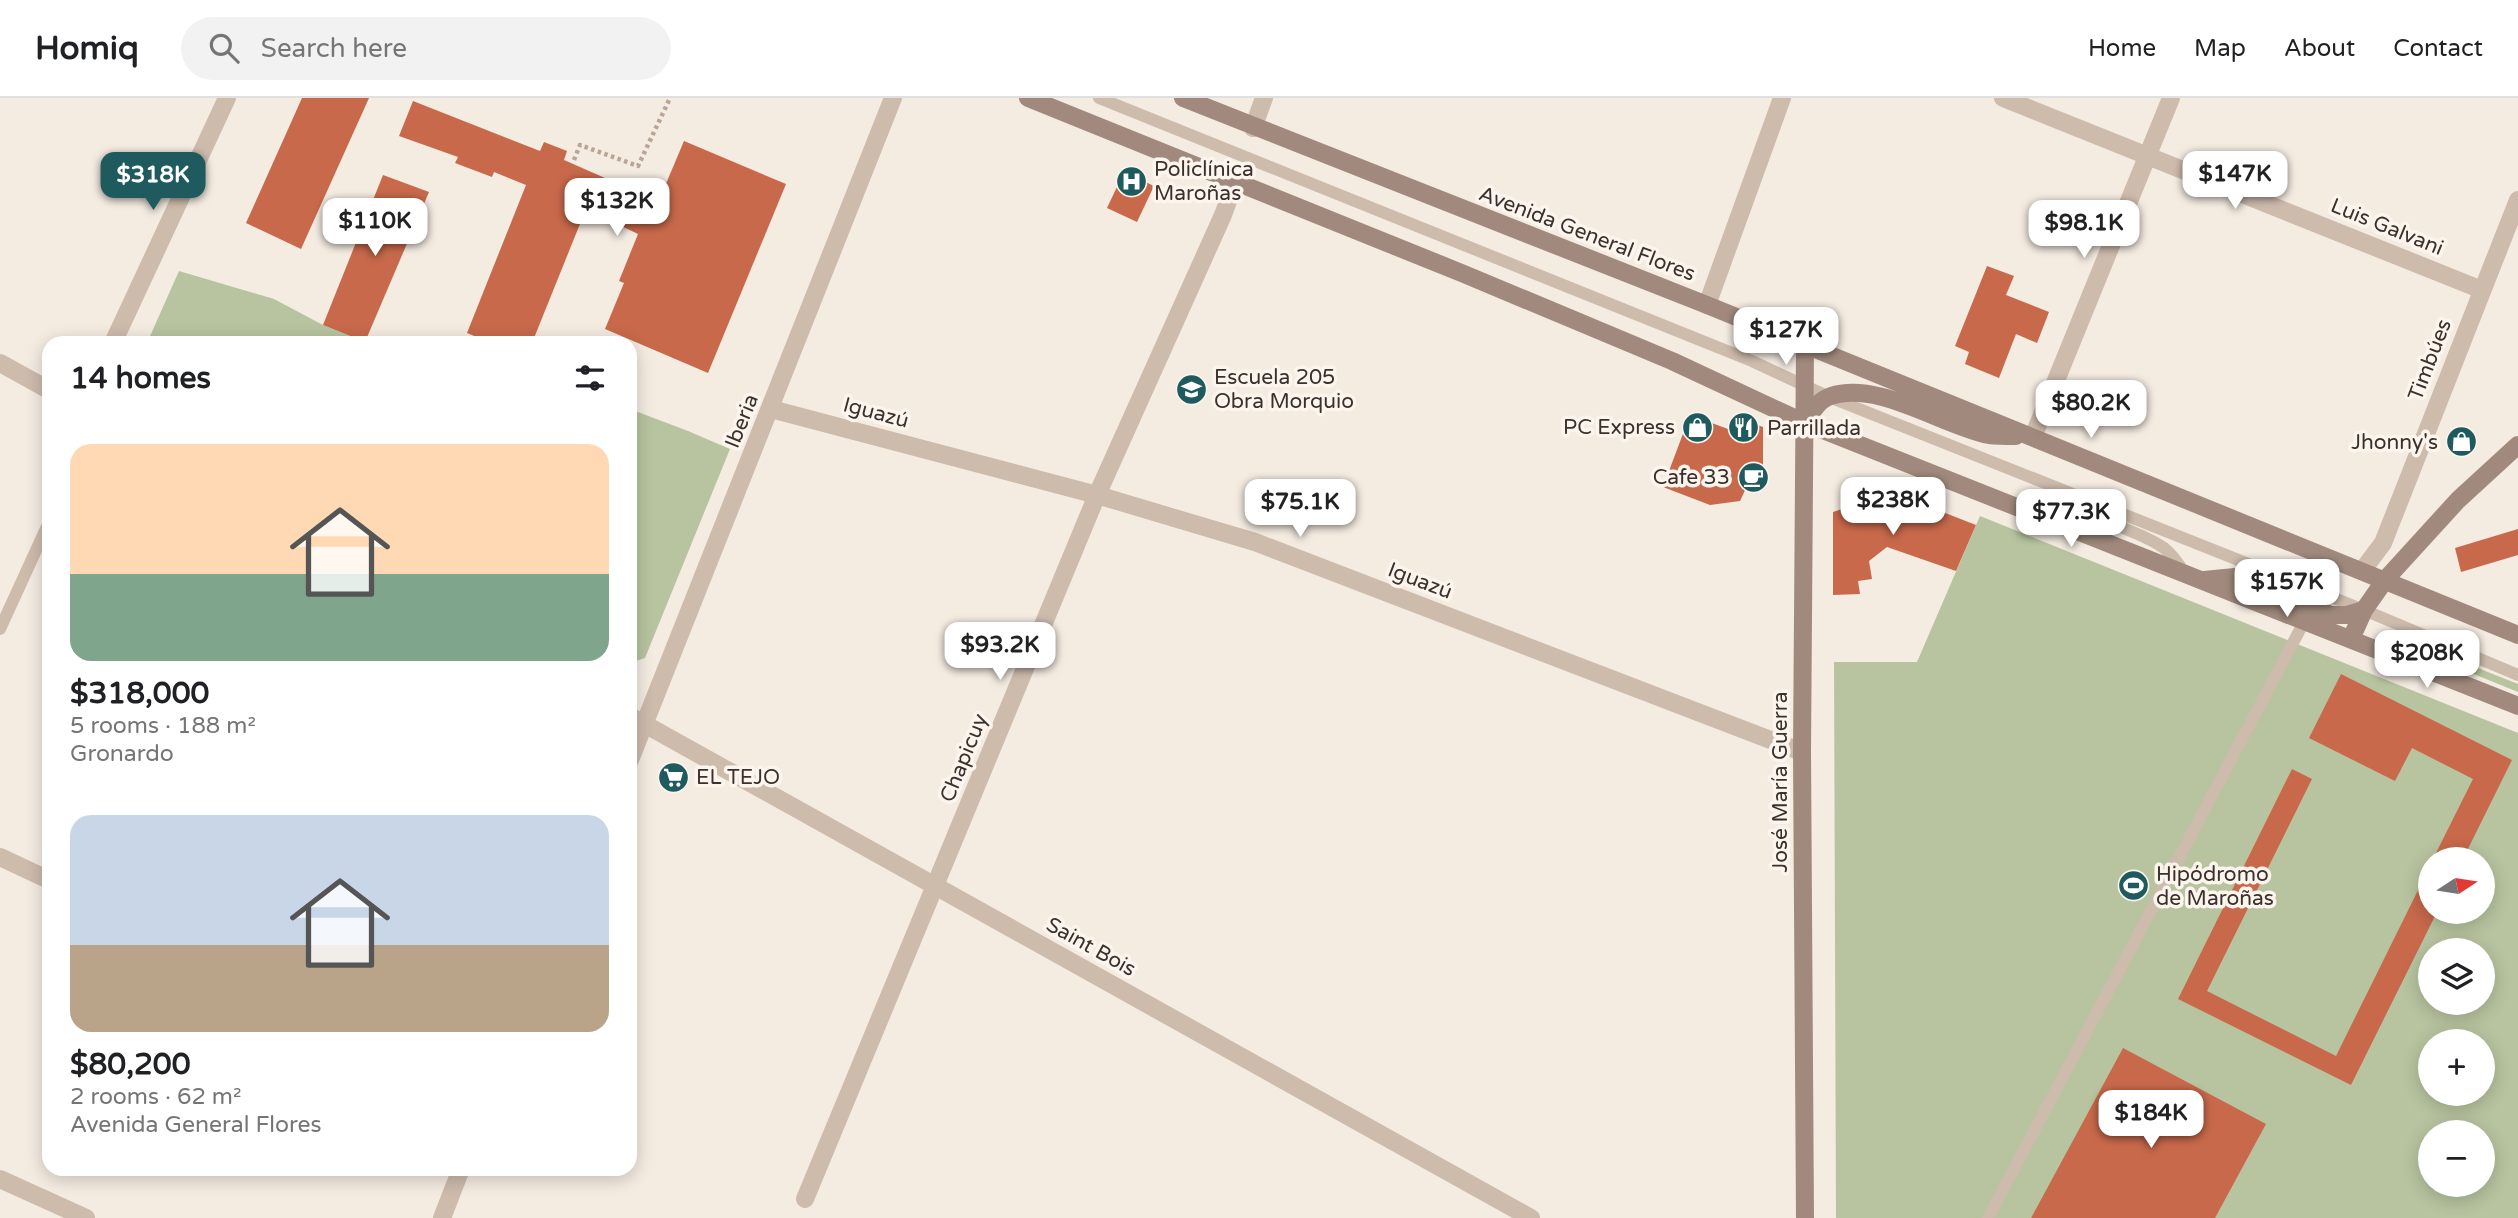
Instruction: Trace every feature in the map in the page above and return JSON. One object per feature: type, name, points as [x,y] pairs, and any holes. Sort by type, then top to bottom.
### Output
[{"type":"main road","points":[[1028,98],[1672,360],[1805,423],[2518,706]]},
{"type":"main road","name":"Avenida General Flores","points":[[1183,98],[1707,305],[2518,635]]},
{"type":"main road","name":"José María Guerra","points":[[1805,346],[1802,752],[1805,1218]]},
{"type":"main road","points":[[1805,423],[1818,403],[1829,397],[1846,394],[1887,398],[1988,435],[2033,437]]},
{"type":"main road","points":[[2351,639],[2364,610],[2385,580],[2458,500],[2518,445]]},
{"type":"main road","points":[[2202,581],[2235,577],[2331,615],[2347,615],[2364,610]]},
{"type":"street","points":[[116,336],[227,98]]},
{"type":"street","name":"Iberia","points":[[638,720],[771,409],[893,98]]},
{"type":"street","points":[[1254,128],[1264,98]]},
{"type":"street","points":[[1707,305],[1782,98]]},
{"type":"street","name":"Luis Galvani","points":[[2003,98],[2482,289]]},
{"type":"street","points":[[2033,437],[2171,98]]},
{"type":"street","name":"Chapicuy","points":[[806,1199],[1097,495],[1223,215],[1235,182]]},
{"type":"street","name":"Timbúes","points":[[2362,571],[2383,544],[2518,200]]},
{"type":"street","points":[[0,363],[42,386]]},
{"type":"street","name":"Iguazú","points":[[771,409],[1097,495],[1255,542],[1802,752]]},
{"type":"street","name":"Saint Bois","points":[[638,720],[1531,1218]]},
{"type":"street","points":[[0,858],[42,877]]},
{"type":"street","points":[[442,1218],[458,1176]]},
{"type":"street","points":[[0,1179],[86,1218]]},
{"type":"lane","points":[[1100,98],[1752,361],[1829,397],[2364,610],[2518,675]]},
{"type":"lane","points":[[2087,500],[2112,524],[2163,547],[2185,573]]},
{"type":"lane","points":[[0,629],[42,537]]},
{"type":"lane","points":[[1988,1218],[2304,622]]},
{"type":"lane","points":[[2497,665],[2518,668]]},
{"type":"path","points":[[574,159],[580,145],[638,166],[670,98]]},
{"type":"green space","points":[[179,271],[274,299],[350,336],[150,336]]},
{"type":"green space","points":[[637,412],[730,449],[645,658],[637,661]]},
{"type":"green space","name":"Hipódromo de Maroñas","points":[[1980,516],[2518,733],[2518,1218],[1836,1218],[1834,662],[1917,662]]},
{"type":"green space","points":[[2430,649],[2518,684],[2518,692],[2427,655]]},
{"type":"building","points":[[302,98],[369,98],[301,249],[246,223]]},
{"type":"building","points":[[413,101],[540,151],[544,142],[567,151],[564,160],[653,199],[659,184],[665,186],[684,141],[786,184],[708,373],[637,343],[637,336],[621,336],[605,329],[624,283],[619,281],[638,234],[586,209],[535,336],[474,336],[467,333],[526,185],[494,172],[492,177],[455,163],[458,157],[399,136]]},
{"type":"building","points":[[1124,172],[1154,186],[1137,222],[1107,208]]},
{"type":"building","points":[[383,175],[429,192],[368,336],[350,336],[323,325]]},
{"type":"building","points":[[1987,266],[2014,276],[2006,295],[2049,312],[2037,343],[2016,334],[1999,378],[1965,364],[1969,352],[1955,346]]},
{"type":"building","points":[[1690,415],[1728,429],[1733,416],[1763,427],[1763,488],[1748,484],[1740,501],[1710,505],[1663,487]]},
{"type":"building","name":"Jhonny's","points":[[2457,429],[2475,443],[2465,456],[2447,442]]},
{"type":"building","points":[[1876,486],[1976,525],[1956,571],[1887,547],[1869,561],[1872,579],[1858,581],[1860,594],[1833,595],[1833,512],[1848,507],[1856,500],[1867,507]]},
{"type":"building","points":[[2518,529],[2518,555],[2461,572],[2455,548]]},
{"type":"building","points":[[2341,674],[2512,760],[2469,847],[2439,847],[2473,779],[2412,748],[2395,781],[2309,738]]},
{"type":"building","points":[[2292,769],[2312,779],[2207,991],[2336,1056],[2418,890],[2418,924],[2431,924],[2424,938],[2418,938],[2418,950],[2351,1085],[2178,999]]},
{"type":"building","points":[[2123,1048],[2266,1124],[2215,1218],[2031,1218]]},
{"type":"place","name":"Policlínica Maroñas","points":[[1131,181]]},
{"type":"place","name":"Escuela 205 Obra Morquio","points":[[1191,389]]},
{"type":"place","name":"PC Express","points":[[1698,427]]},
{"type":"place","name":"Parrillada","points":[[1744,428]]},
{"type":"place","name":"Jhonny's","points":[[2461,442]]},
{"type":"place","name":"Cafe 33","points":[[1753,477]]},
{"type":"place","name":"EL TEJO","points":[[673,777]]},
{"type":"place","name":"Hipódromo de Maroñas","points":[[2133,886]]}]
